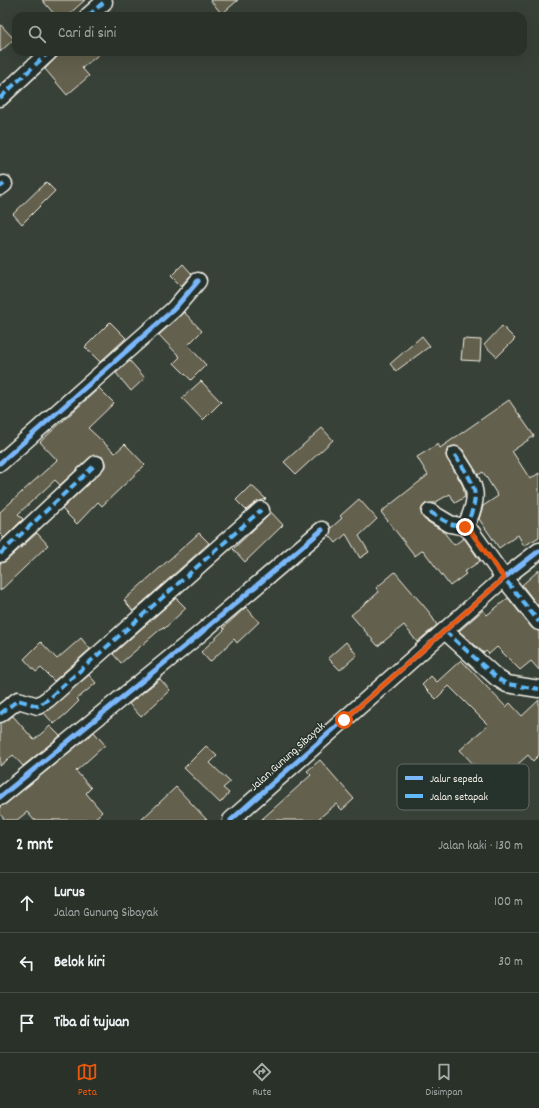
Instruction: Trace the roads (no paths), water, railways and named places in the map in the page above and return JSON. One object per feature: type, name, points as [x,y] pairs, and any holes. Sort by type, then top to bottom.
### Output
[{"type":"street","points":[[93,12],[104,2]]},
{"type":"street","points":[[0,98],[45,56]]},
{"type":"street","points":[[0,463],[174,309],[198,281]]},
{"type":"street","points":[[456,455],[474,485],[476,495],[474,505],[465,527]]},
{"type":"street","points":[[0,554],[96,464]]},
{"type":"street","points":[[0,714],[18,700],[38,706],[48,699],[261,510]]},
{"type":"street","points":[[430,512],[450,524],[465,527],[472,533],[504,578],[539,622]]},
{"type":"street","points":[[0,798],[196,637],[322,530]]},
{"type":"street","name":"Jalan Gunung Sibayak","points":[[231,820],[504,578],[539,551]]},
{"type":"street","points":[[445,631],[497,678],[507,684],[539,689]]}]
